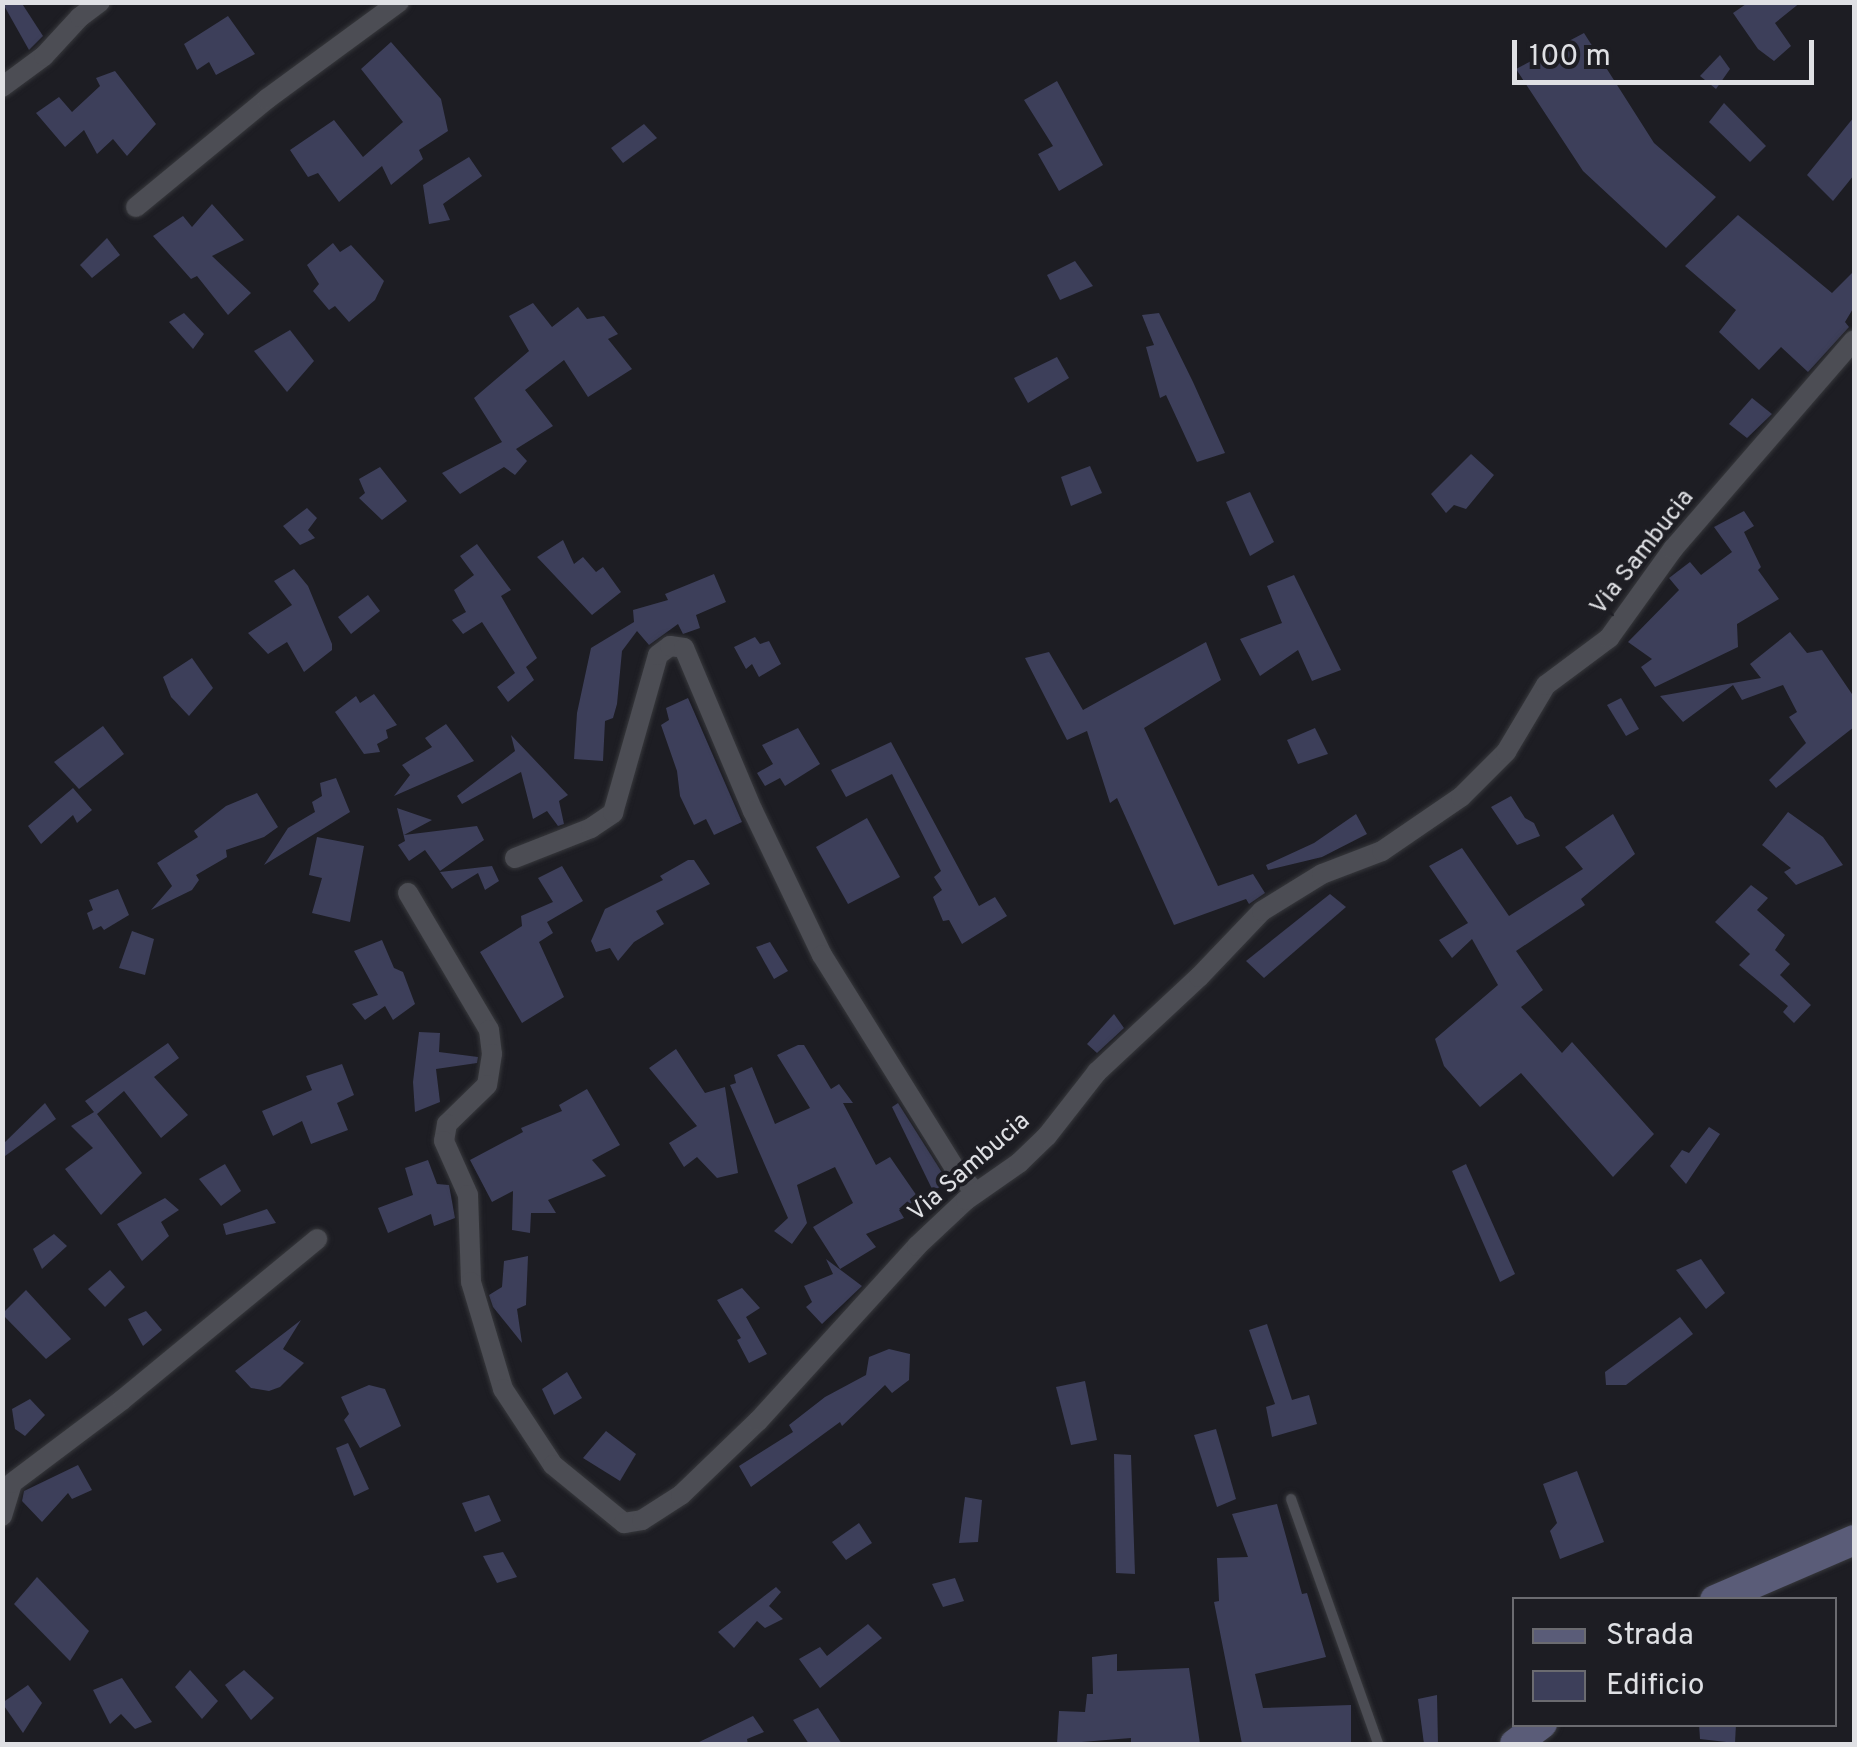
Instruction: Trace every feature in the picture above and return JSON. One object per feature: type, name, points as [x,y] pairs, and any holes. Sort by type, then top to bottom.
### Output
[{"type":"street","points":[[2,87],[44,56],[80,17],[100,2]]},
{"type":"street","points":[[136,207],[267,99],[398,2]]},
{"type":"street","name":"Via Sambucia","points":[[408,892],[489,1030],[492,1054],[487,1085],[447,1124],[444,1141],[468,1195],[471,1282],[503,1389],[553,1465],[624,1523],[642,1520],[680,1495],[758,1420],[918,1246],[1047,1136],[1097,1072],[1199,977],[1262,911],[1322,874],[1382,851],[1462,796],[1506,752],[1534,713],[1546,686],[1609,638],[1673,549],[1854,340]]},
{"type":"street","points":[[515,858],[591,828],[613,813],[658,655],[670,646],[684,648],[766,839],[822,954],[956,1170],[976,1193]]},
{"type":"street","points":[[2,1516],[12,1483],[122,1400],[317,1239]]},
{"type":"street","points":[[1722,1597],[1854,1540]]},
{"type":"street","points":[[1514,1744],[1538,1727]]},
{"type":"lane","points":[[1291,1499],[1378,1744]]},
{"type":"building","points":[[2,2],[21,2],[43,36],[29,50]]},
{"type":"building","points":[[1749,2],[1801,2],[1775,23],[1791,46],[1774,61],[1758,49],[1733,13]]},
{"type":"building","points":[[228,16],[255,54],[216,75],[209,62],[197,70],[184,44]]},
{"type":"building","points":[[1584,33],[1654,143],[1716,197],[1666,248],[1583,171],[1516,69]]},
{"type":"building","points":[[391,42],[441,99],[448,131],[419,150],[423,159],[391,185],[382,166],[339,202],[318,173],[308,177],[290,150],[334,120],[363,157],[403,122],[361,69]]},
{"type":"building","points":[[1720,55],[1730,69],[1716,89],[1700,76]]},
{"type":"building","points":[[115,71],[156,124],[127,156],[113,139],[97,154],[84,130],[65,147],[36,113],[59,97],[72,112],[100,86],[96,78]]},
{"type":"building","points":[[1057,81],[1103,165],[1059,191],[1038,154],[1053,146],[1024,100]]},
{"type":"building","points":[[1724,103],[1766,146],[1750,162],[1709,122]]},
{"type":"building","points":[[1854,117],[1854,175],[1833,201],[1807,175]]},
{"type":"building","points":[[644,124],[657,138],[623,163],[611,148]]},
{"type":"building","points":[[469,157],[482,176],[443,204],[450,220],[429,224],[423,185]]},
{"type":"building","points":[[212,204],[244,240],[212,256],[251,293],[228,315],[197,276],[191,279],[153,236],[183,216],[192,227]]},
{"type":"building","points":[[1738,215],[1832,293],[1854,271],[1854,307],[1845,322],[1849,327],[1808,372],[1781,347],[1759,370],[1719,332],[1736,310],[1685,266]]},
{"type":"building","points":[[107,238],[120,255],[92,278],[80,265]]},
{"type":"building","points":[[333,243],[340,252],[351,245],[384,281],[375,300],[349,322],[335,306],[329,310],[313,291],[319,284],[307,265]]},
{"type":"building","points":[[1075,261],[1093,286],[1060,300],[1047,275]]},
{"type":"building","points":[[533,303],[552,327],[578,307],[587,319],[604,316],[618,334],[608,339],[632,369],[588,397],[564,360],[525,390],[553,426],[516,449],[527,461],[515,475],[504,467],[460,494],[442,473],[502,442],[474,398],[529,351],[509,316]]},
{"type":"building","points":[[184,313],[204,334],[193,349],[169,322]]},
{"type":"building","points":[[1159,313],[1225,453],[1197,462],[1166,395],[1160,398],[1146,347],[1154,345],[1142,315]]},
{"type":"building","points":[[290,330],[314,361],[287,392],[254,351]]},
{"type":"building","points":[[1057,357],[1069,378],[1028,403],[1014,378]]},
{"type":"building","points":[[1752,398],[1772,414],[1747,438],[1729,424]]},
{"type":"building","points":[[1471,454],[1494,475],[1466,509],[1454,505],[1446,513],[1431,494]]},
{"type":"building","points":[[1090,466],[1102,493],[1071,506],[1061,477]]},
{"type":"building","points":[[380,467],[407,501],[382,520],[359,498],[365,493],[359,479]]},
{"type":"building","points":[[1250,492],[1274,542],[1250,556],[1226,502]]},
{"type":"building","points":[[307,508],[317,518],[308,530],[315,538],[300,545],[283,526]]},
{"type":"building","points":[[1744,511],[1754,526],[1744,532],[1761,567],[1758,570],[1779,599],[1737,624],[1738,647],[1655,687],[1641,667],[1652,659],[1628,642],[1679,590],[1669,578],[1690,562],[1701,575],[1732,552],[1714,527]]},
{"type":"building","points":[[563,540],[574,564],[583,557],[596,572],[603,567],[621,592],[592,615],[537,557]]},
{"type":"building","points":[[477,544],[511,590],[501,596],[537,658],[526,667],[534,680],[508,702],[497,687],[515,673],[482,622],[463,634],[452,620],[466,612],[454,590],[474,575],[460,556]]},
{"type":"building","points":[[294,569],[308,586],[332,644],[332,650],[304,672],[287,642],[268,654],[248,633],[292,605],[274,581]]},
{"type":"building","points":[[714,574],[726,602],[696,615],[700,628],[683,634],[678,624],[649,645],[637,631],[622,651],[617,704],[613,718],[605,721],[603,761],[574,759],[577,713],[591,648],[634,622],[633,610],[668,600],[665,594]]},
{"type":"building","points":[[1294,575],[1341,670],[1312,681],[1298,650],[1260,676],[1240,639],[1282,623],[1267,586]]},
{"type":"building","points":[[368,595],[380,611],[351,634],[338,617]]},
{"type":"building","points":[[1790,632],[1807,653],[1822,650],[1854,697],[1854,727],[1776,788],[1769,780],[1806,743],[1789,717],[1797,712],[1783,685],[1742,700],[1733,685],[1683,722],[1660,696],[1761,678],[1750,664]]},
{"type":"building","points":[[755,637],[760,644],[769,641],[781,664],[759,677],[752,664],[746,669],[734,647]]},
{"type":"building","points":[[1206,642],[1221,680],[1144,728],[1218,886],[1253,874],[1265,893],[1249,904],[1246,899],[1174,925],[1117,798],[1110,803],[1087,731],[1067,740],[1025,658],[1049,652],[1083,710]]},
{"type":"building","points":[[192,658],[213,688],[189,716],[171,697],[163,677]]},
{"type":"building","points":[[374,694],[397,725],[386,730],[388,738],[377,744],[380,752],[364,754],[335,712],[356,696],[360,703]]},
{"type":"building","points":[[688,698],[742,822],[714,835],[706,819],[694,825],[680,796],[677,771],[661,725],[669,720],[666,708]]},
{"type":"building","points":[[1621,698],[1639,729],[1626,736],[1607,705]]},
{"type":"building","points":[[446,724],[474,761],[394,796],[410,775],[402,765],[432,747],[425,738]]},
{"type":"building","points":[[103,726],[124,754],[79,789],[54,762]]},
{"type":"building","points":[[798,728],[820,764],[785,786],[780,778],[765,786],[757,773],[773,764],[762,745]]},
{"type":"building","points":[[1315,728],[1328,754],[1298,764],[1287,740]]},
{"type":"building","points":[[511,735],[568,795],[559,801],[564,824],[558,826],[547,811],[533,819],[521,772],[462,804],[457,796],[515,751]]},
{"type":"building","points":[[891,742],[979,906],[995,897],[1007,916],[962,944],[949,920],[943,921],[933,897],[942,890],[934,877],[941,871],[892,774],[846,797],[831,770]]},
{"type":"building","points":[[336,778],[350,812],[264,865],[288,828],[315,812],[312,802],[322,796],[320,783]]},
{"type":"building","points":[[73,788],[92,810],[77,823],[73,815],[41,844],[28,826]]},
{"type":"building","points":[[257,793],[278,827],[264,837],[226,850],[227,857],[196,875],[199,880],[192,890],[151,910],[172,886],[157,863],[198,837],[194,831],[226,806]]},
{"type":"building","points":[[1511,796],[1540,836],[1517,845],[1491,807]]},
{"type":"building","points":[[397,808],[432,820],[404,835],[477,826],[484,840],[440,871],[425,850],[409,861],[398,845],[405,841]]},
{"type":"building","points":[[1788,812],[1823,837],[1843,865],[1796,885],[1784,872],[1791,868],[1762,845]]},
{"type":"building","points":[[1356,814],[1367,834],[1322,857],[1268,870],[1266,865],[1314,843]]},
{"type":"building","points":[[1613,814],[1635,854],[1581,899],[1585,905],[1516,951],[1543,990],[1521,1007],[1562,1053],[1572,1042],[1654,1134],[1613,1177],[1521,1073],[1480,1107],[1444,1066],[1435,1039],[1498,985],[1472,939],[1452,958],[1439,940],[1468,923],[1429,866],[1462,848],[1509,916],[1583,869],[1565,847]]},
{"type":"building","points":[[867,818],[900,877],[848,904],[816,847]]},
{"type":"building","points":[[317,837],[364,846],[350,922],[312,913],[322,878],[309,875]]},
{"type":"building","points":[[694,860],[710,884],[656,911],[664,924],[634,942],[618,961],[610,948],[596,952],[591,941],[605,909],[663,880],[660,876]]},
{"type":"building","points":[[492,866],[499,881],[485,890],[478,873],[452,889],[440,872]]},
{"type":"building","points":[[562,866],[583,901],[547,922],[553,933],[539,942],[564,997],[522,1023],[480,952],[522,926],[521,916],[553,902],[538,878]]},
{"type":"building","points":[[1751,885],[1768,898],[1757,910],[1785,935],[1775,950],[1790,964],[1780,975],[1811,1005],[1794,1023],[1783,1012],[1788,1006],[1739,965],[1750,954],[1715,922]]},
{"type":"building","points":[[118,889],[129,915],[104,930],[101,926],[93,930],[87,913],[93,910],[89,900]]},
{"type":"building","points":[[1330,894],[1346,907],[1264,978],[1246,961]]},
{"type":"building","points":[[132,931],[154,939],[145,975],[119,968]]},
{"type":"building","points":[[382,940],[394,968],[403,972],[415,1004],[393,1020],[385,1006],[365,1020],[352,1004],[378,995],[354,951]]},
{"type":"building","points":[[770,942],[788,971],[774,979],[756,947]]},
{"type":"building","points":[[1114,1014],[1124,1028],[1097,1053],[1087,1044]]},
{"type":"building","points":[[419,1032],[440,1033],[439,1052],[478,1057],[477,1063],[436,1069],[440,1102],[415,1112],[413,1082]]},
{"type":"building","points":[[168,1043],[179,1058],[154,1077],[188,1115],[161,1138],[124,1091],[97,1114],[142,1173],[101,1215],[65,1169],[93,1148],[71,1126],[94,1112],[85,1101]]},
{"type":"building","points":[[804,1045],[831,1089],[839,1084],[853,1103],[843,1103],[876,1165],[890,1157],[919,1199],[899,1210],[904,1218],[866,1234],[876,1247],[840,1269],[813,1227],[853,1203],[835,1167],[797,1185],[807,1223],[792,1244],[774,1231],[788,1218],[730,1085],[736,1083],[734,1075],[752,1067],[775,1124],[810,1108],[777,1055]]},
{"type":"building","points":[[676,1049],[705,1093],[725,1087],[738,1173],[717,1178],[697,1157],[684,1167],[669,1143],[697,1126],[649,1068]]},
{"type":"building","points":[[342,1064],[354,1095],[337,1103],[348,1130],[311,1144],[302,1121],[273,1136],[262,1111],[312,1090],[306,1076]]},
{"type":"building","points":[[587,1089],[620,1145],[592,1160],[606,1176],[548,1200],[556,1213],[531,1213],[530,1233],[512,1230],[513,1191],[492,1202],[470,1160],[523,1132],[521,1128],[562,1111],[559,1105]]},
{"type":"building","points":[[45,1103],[56,1119],[5,1156],[2,1145]]},
{"type":"building","points":[[898,1103],[948,1182],[933,1191],[892,1107]]},
{"type":"building","points":[[1709,1127],[1720,1134],[1686,1184],[1670,1166],[1682,1150],[1689,1153]]},
{"type":"building","points":[[428,1160],[437,1184],[449,1185],[455,1218],[434,1226],[431,1214],[388,1233],[378,1208],[413,1195],[405,1168]]},
{"type":"building","points":[[225,1164],[241,1191],[221,1206],[199,1179]]},
{"type":"building","points":[[1466,1164],[1515,1274],[1500,1282],[1452,1171]]},
{"type":"building","points":[[165,1198],[179,1210],[161,1222],[169,1236],[142,1261],[117,1224]]},
{"type":"building","points":[[267,1209],[276,1223],[226,1235],[223,1224]]},
{"type":"building","points":[[54,1234],[67,1246],[42,1269],[33,1249]]},
{"type":"building","points":[[528,1256],[526,1305],[517,1309],[522,1343],[493,1307],[489,1295],[502,1287],[504,1261]]},
{"type":"building","points":[[826,1259],[862,1286],[822,1324],[806,1307],[812,1302],[804,1286],[833,1274]]},
{"type":"building","points":[[1701,1259],[1725,1293],[1706,1309],[1676,1270]]},
{"type":"building","points":[[110,1270],[125,1287],[105,1307],[88,1289]]},
{"type":"building","points":[[742,1288],[760,1308],[746,1317],[767,1354],[749,1363],[737,1340],[741,1338],[717,1300]]},
{"type":"building","points":[[26,1290],[71,1339],[46,1359],[2,1314]]},
{"type":"building","points":[[146,1311],[162,1330],[143,1346],[128,1319]]},
{"type":"building","points":[[1680,1317],[1693,1334],[1626,1385],[1606,1385],[1605,1372]]},
{"type":"building","points":[[301,1320],[283,1349],[304,1363],[280,1387],[269,1391],[251,1388],[235,1371]]},
{"type":"building","points":[[1267,1324],[1292,1400],[1309,1395],[1317,1424],[1272,1437],[1266,1407],[1275,1404],[1249,1330]]},
{"type":"building","points":[[889,1349],[910,1354],[909,1380],[892,1393],[885,1385],[842,1426],[840,1422],[751,1487],[739,1466],[793,1432],[789,1425],[825,1397],[866,1375],[869,1357]]},
{"type":"building","points":[[567,1372],[582,1398],[554,1415],[542,1389]]},
{"type":"building","points":[[1085,1381],[1097,1440],[1071,1445],[1056,1387]]},
{"type":"building","points":[[369,1385],[385,1389],[401,1426],[360,1448],[344,1420],[349,1414],[341,1397]]},
{"type":"building","points":[[30,1399],[45,1415],[25,1436],[15,1429],[12,1409]]},
{"type":"building","points":[[1216,1429],[1236,1499],[1217,1507],[1194,1435]]},
{"type":"building","points":[[606,1431],[636,1454],[620,1481],[583,1458]]},
{"type":"building","points":[[348,1443],[369,1489],[354,1496],[336,1448]]},
{"type":"building","points":[[1114,1454],[1131,1455],[1135,1574],[1116,1573]]},
{"type":"building","points":[[78,1465],[92,1490],[72,1499],[68,1493],[42,1522],[22,1501],[24,1491]]},
{"type":"building","points":[[1577,1471],[1604,1542],[1560,1559],[1550,1531],[1557,1523],[1543,1484]]},
{"type":"building","points":[[489,1495],[501,1521],[475,1532],[462,1503]]},
{"type":"building","points":[[965,1497],[982,1500],[978,1542],[959,1543]]},
{"type":"building","points":[[1277,1504],[1302,1594],[1307,1593],[1326,1657],[1255,1674],[1263,1708],[1351,1705],[1351,1744],[1242,1744],[1214,1602],[1219,1601],[1217,1558],[1248,1557],[1232,1514]]},
{"type":"building","points":[[859,1523],[872,1543],[846,1560],[832,1542]]},
{"type":"building","points":[[503,1552],[517,1577],[497,1583],[483,1556]]},
{"type":"building","points":[[37,1577],[89,1631],[70,1661],[14,1604]]},
{"type":"building","points":[[955,1578],[964,1601],[943,1607],[932,1584]]},
{"type":"building","points":[[776,1587],[781,1592],[769,1606],[783,1619],[765,1628],[757,1621],[734,1648],[718,1632]]},
{"type":"building","points":[[868,1624],[882,1638],[820,1688],[799,1659],[820,1647],[827,1656]]},
{"type":"building","points":[[1117,1654],[1117,1671],[1189,1668],[1200,1744],[1131,1744],[1131,1738],[1057,1744],[1059,1711],[1085,1712],[1087,1694],[1093,1694],[1092,1657]]},
{"type":"building","points":[[190,1670],[218,1701],[202,1719],[175,1687]]},
{"type":"building","points":[[244,1670],[274,1698],[251,1720],[225,1685]]},
{"type":"building","points":[[122,1678],[152,1722],[135,1729],[121,1714],[110,1724],[93,1690]]},
{"type":"building","points":[[28,1685],[42,1703],[23,1733],[2,1703]]},
{"type":"building","points":[[1437,1695],[1438,1744],[1424,1744],[1418,1699]]},
{"type":"building","points":[[818,1708],[842,1744],[809,1744],[793,1720]]},
{"type":"building","points":[[753,1716],[764,1732],[747,1739],[748,1744],[695,1744]]},
{"type":"building","points":[[1699,1727],[1736,1727],[1735,1743],[1700,1739]]}]
